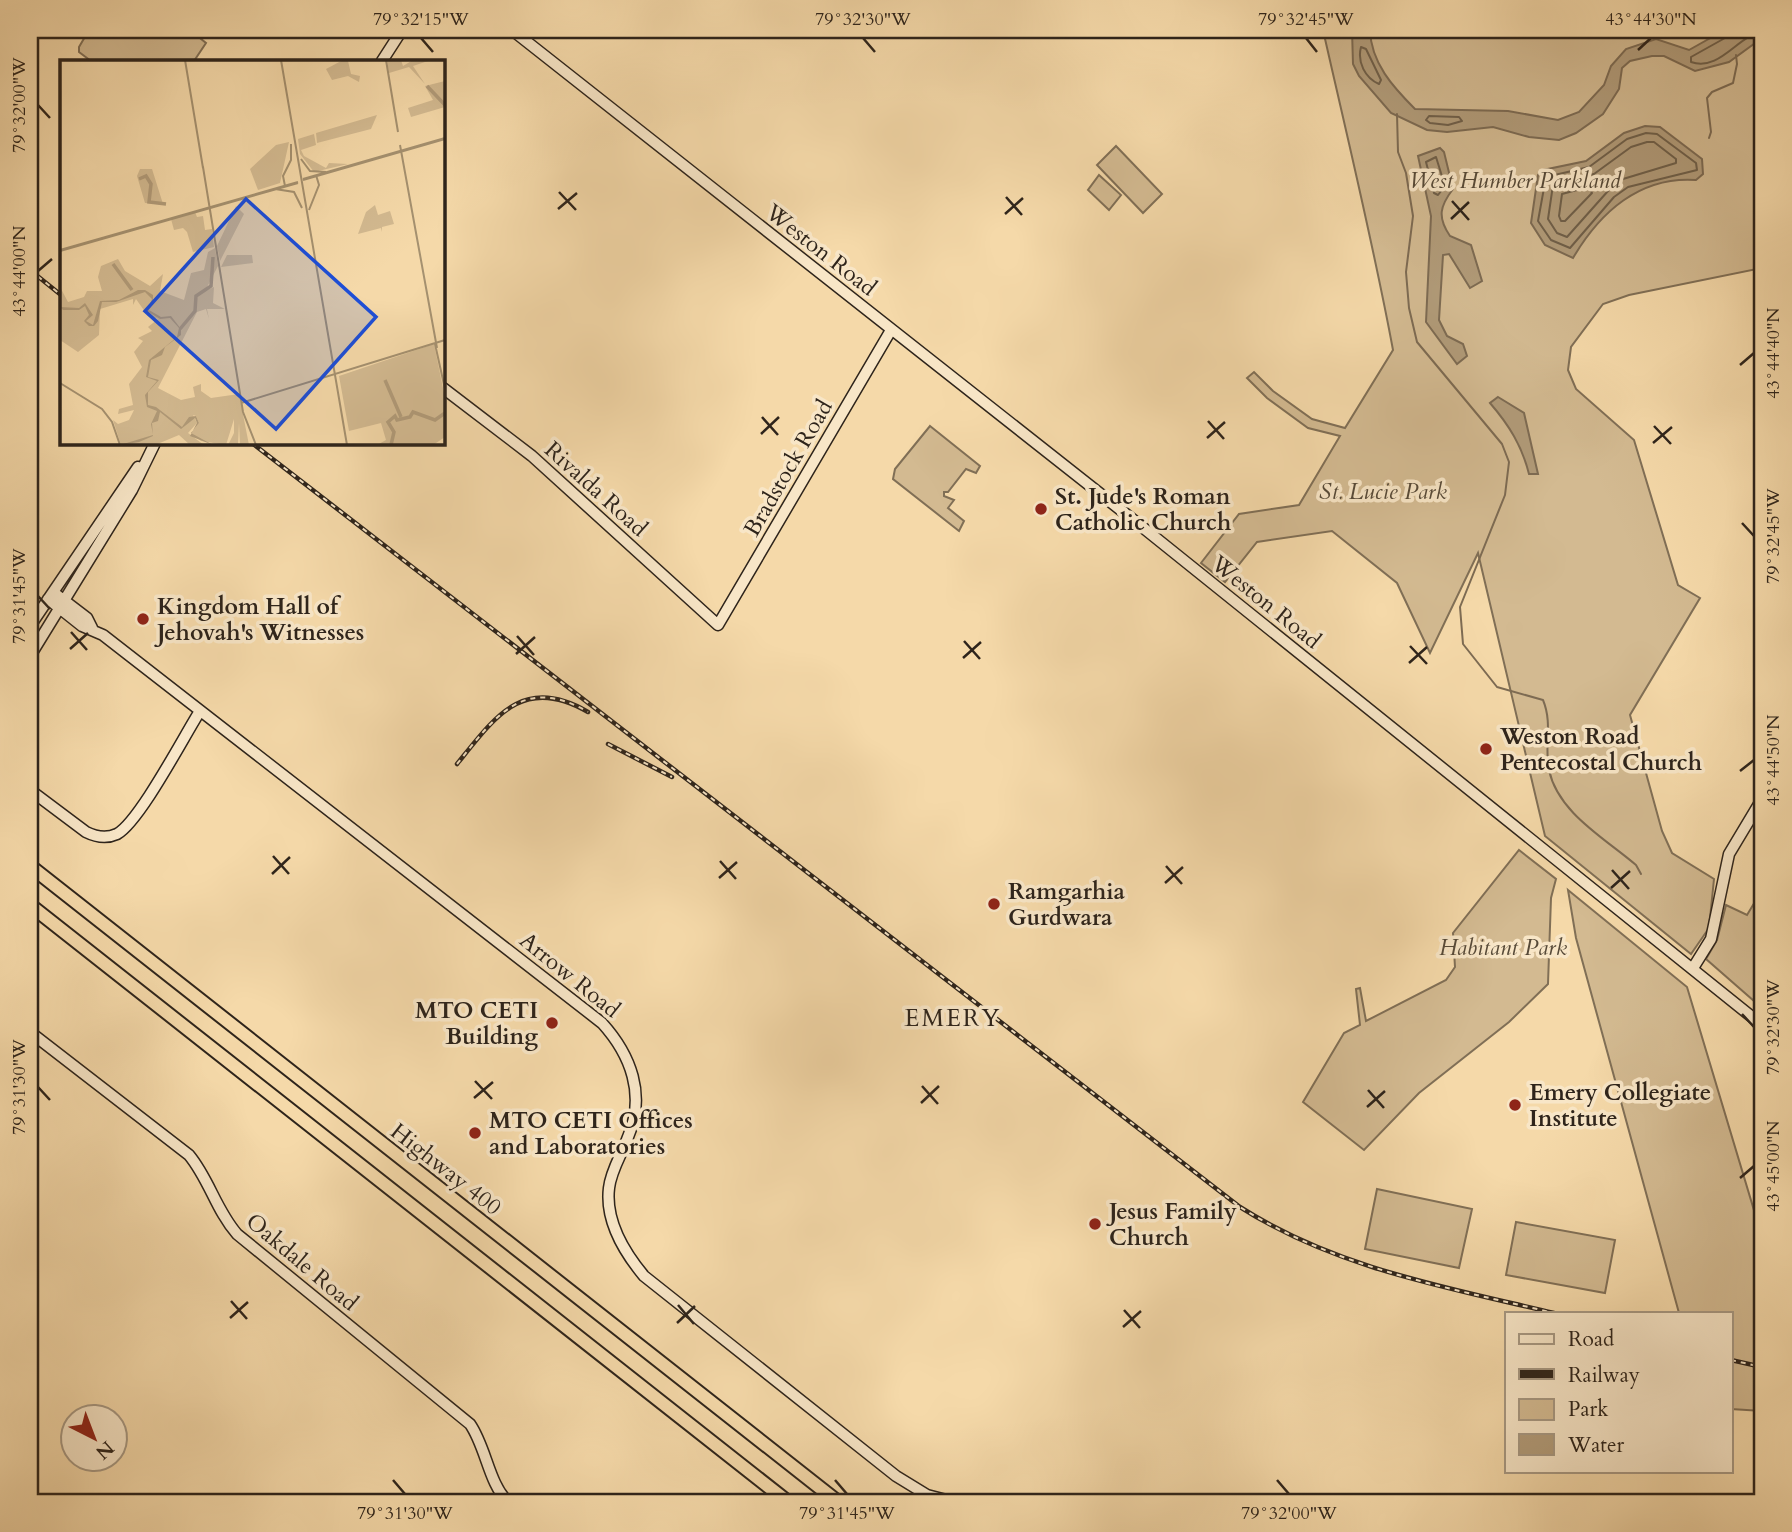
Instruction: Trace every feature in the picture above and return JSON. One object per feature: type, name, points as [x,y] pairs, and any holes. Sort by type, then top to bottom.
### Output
[{"type":"highway","name":"Highway 400","points":[[30,866],[838,1502]]},
{"type":"highway","points":[[30,905],[789,1502]]},
{"type":"street","points":[[383,60],[401,30]]},
{"type":"street","name":"Weston Road","points":[[512,30],[1762,1024]]},
{"type":"street","name":"Bradstock Road","points":[[718,625],[891,330]]},
{"type":"street","name":"Rivalda Road","points":[[444,389],[532,456],[718,625]]},
{"type":"street","points":[[30,626],[125,483],[154,444]]},
{"type":"street","points":[[30,656],[132,490],[147,456]]},
{"type":"street","name":"Arrow Road","points":[[51,596],[87,618],[92,628],[603,1023],[622,1048],[635,1087],[630,1134],[609,1190],[610,1209],[617,1235],[634,1264],[655,1284],[896,1476],[927,1495],[954,1502]]},
{"type":"street","points":[[30,790],[86,832],[105,837],[116,834],[132,819],[200,710]]},
{"type":"street","points":[[1693,968],[1711,939],[1730,854],[1762,799]]},
{"type":"street","name":"Oakdale Road","points":[[30,1032],[189,1155],[202,1172],[224,1219],[237,1234],[470,1424],[482,1442],[494,1480],[508,1502]]},
{"type":"green space","points":[[89,30],[190,30],[206,43],[195,60],[90,60],[79,52]]},
{"type":"green space","name":"West Humber Parkland","points":[[1323,30],[1762,30],[1762,268],[1629,295],[1603,304],[1571,347],[1568,370],[1576,389],[1634,440],[1678,585],[1700,598],[1630,715],[1662,831],[1672,853],[1714,879],[1709,928],[1691,954],[1545,836],[1478,553],[1430,653],[1397,583],[1332,531],[1257,542],[1225,582],[1201,563],[1239,514],[1299,505],[1340,436],[1308,428],[1267,398],[1247,378],[1254,372],[1273,391],[1312,419],[1345,428],[1393,350]]},
{"type":"green space","points":[[1116,146],[1162,194],[1143,213],[1097,165]]},
{"type":"green space","points":[[1099,175],[1121,195],[1109,210],[1088,190]]},
{"type":"green space","points":[[930,426],[980,466],[976,473],[966,469],[948,492],[944,492],[944,496],[954,500],[948,508],[964,521],[959,531],[893,479],[895,469]]},
{"type":"green space","name":"Habitant Park","points":[[1519,850],[1556,879],[1551,898],[1548,984],[1509,1022],[1419,1093],[1364,1150],[1303,1102],[1344,1033],[1360,1025],[1356,989],[1360,988],[1366,1021],[1446,980],[1455,967],[1453,933]]},
{"type":"green space","points":[[1568,890],[1687,987],[1762,1237],[1762,1411],[1732,1409],[1732,1312],[1679,1312],[1576,938]]},
{"type":"green space","points":[[1762,890],[1762,1008],[1706,959],[1717,940],[1726,905],[1747,915]]},
{"type":"green space","points":[[1377,1189],[1472,1209],[1459,1268],[1365,1249]]},
{"type":"green space","points":[[1516,1222],[1615,1240],[1605,1293],[1506,1275]]},
{"type":"water","points":[[1352,30],[1370,30],[1371,42],[1379,64],[1391,83],[1415,109],[1508,111],[1558,120],[1579,112],[1604,85],[1611,66],[1626,49],[1656,39],[1689,50],[1723,31],[1762,30],[1762,38],[1729,62],[1695,71],[1664,56],[1630,61],[1622,68],[1619,89],[1603,114],[1576,133],[1559,140],[1529,137],[1493,127],[1447,132],[1427,130],[1391,113],[1359,76],[1353,64]]},
{"type":"water","points":[[1645,126],[1660,127],[1702,159],[1703,174],[1696,180],[1657,184],[1624,200],[1596,226],[1573,258],[1545,245],[1531,223],[1538,175],[1543,170],[1586,161],[1624,133]]},
{"type":"water","points":[[1440,148],[1444,152],[1453,189],[1443,206],[1443,223],[1450,236],[1471,245],[1482,281],[1470,288],[1449,254],[1443,255],[1439,320],[1447,336],[1463,344],[1467,356],[1457,364],[1426,322],[1431,216],[1418,156]]},
{"type":"water","points":[[1498,397],[1524,413],[1538,474],[1529,474],[1514,436],[1490,403]]},
{"type":"waterway","points":[[1709,138],[1711,132],[1707,98],[1712,92],[1733,83],[1736,55]]},
{"type":"waterway","points":[[1397,114],[1398,152],[1406,173],[1413,216],[1406,272],[1409,308],[1417,342],[1502,444],[1509,462],[1505,495],[1460,607],[1463,644],[1497,687],[1543,700],[1547,718],[1549,770],[1554,785],[1573,812],[1636,865],[1641,874]]},
{"type":"railway","points":[[30,270],[60,294]]},
{"type":"railway","points":[[253,444],[1240,1207],[1314,1246],[1353,1260],[1432,1284],[1550,1312]]},
{"type":"railway","points":[[457,764],[498,717],[512,706],[528,699],[545,697],[565,701],[588,712]]},
{"type":"railway","points":[[608,744],[672,777]]},
{"type":"railway","points":[[1732,1360],[1762,1367]]},
{"type":"place","name":"St. Jude's Roman Catholic Church","points":[[1041,509]]},
{"type":"place","name":"Kingdom Hall of Jehovah's Witnesses","points":[[143,619]]},
{"type":"place","name":"Weston Road Pentecostal Church","points":[[1486,749]]},
{"type":"place","name":"Ramgarhia Gurdwara","points":[[994,904]]},
{"type":"place","name":"MTO CETI Building","points":[[552,1023]]},
{"type":"place","name":"Emery Collegiate Institute","points":[[1515,1105]]},
{"type":"place","name":"MTO CETI Offices and Laboratories","points":[[475,1133]]},
{"type":"place","name":"Jesus Family Church","points":[[1095,1224]]},
{"type":"district","name":"EMERY","points":[[953,1018]]},
{"type":"park label","name":"St. Lucie Park","points":[[1383,491]]}]
